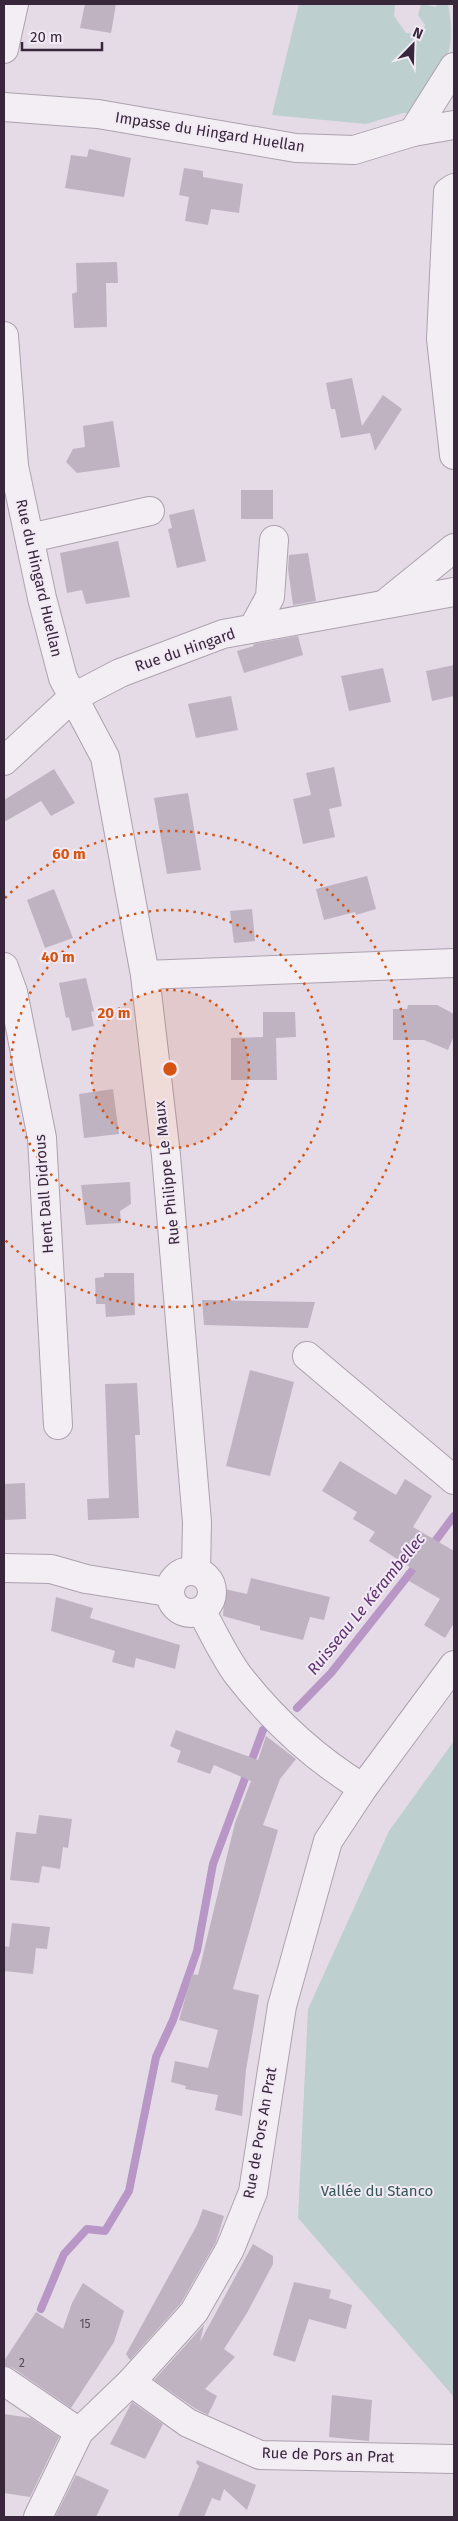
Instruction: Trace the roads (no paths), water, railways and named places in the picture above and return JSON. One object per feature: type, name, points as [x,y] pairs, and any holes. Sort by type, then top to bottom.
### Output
[{"type":"street","points":[[4,49],[14,4]]},
{"type":"street","points":[[413,132],[454,67]]},
{"type":"street","name":"Impasse du Hingard Huellan","points":[[4,106],[98,114],[296,148],[354,150],[413,132],[454,125]]},
{"type":"street","points":[[454,188],[448,192],[441,338],[454,455]]},
{"type":"street","name":"Rue du Hingard Huellan","points":[[4,336],[9,468],[30,538],[62,678],[72,698]]},
{"type":"street","points":[[30,538],[150,511]]},
{"type":"street","points":[[254,628],[270,597],[274,540]]},
{"type":"street","points":[[385,604],[454,548]]},
{"type":"street","name":"Rue du Hingard","points":[[4,761],[72,698],[120,672],[223,634],[454,592]]},
{"type":"street","name":"Rue Philippe Le Maux","points":[[72,698],[85,717],[105,757],[145,975],[166,1155],[197,1522],[196,1571]]},
{"type":"street","points":[[145,975],[454,963]]},
{"type":"street","name":"Hent Dall Didrous","points":[[4,967],[13,992],[42,1138],[58,1425]]},
{"type":"street","points":[[307,1356],[454,1480]]},
{"type":"street","points":[[4,1568],[51,1569],[86,1579],[168,1592]]},
{"type":"street","points":[[196,1571],[207,1578],[213,1590],[210,1603],[202,1612],[186,1614],[174,1607],[168,1592],[172,1580],[183,1572],[196,1571]]},
{"type":"street","points":[[202,1612],[237,1674],[288,1732],[339,1774],[363,1788]]},
{"type":"street","name":"Rue de Pors An Prat","points":[[38,2517],[79,2432],[131,2382],[194,2312],[230,2249],[253,2192],[282,2006],[328,1842],[363,1788],[454,1665]]},
{"type":"street","points":[[4,2381],[79,2432]]},
{"type":"street","name":"Rue de Pors an Prat","points":[[131,2382],[188,2423],[260,2455],[454,2459]]},
{"type":"waterway","name":"Ruisseau Le Kérambellec","points":[[430,1548],[454,1516]]},
{"type":"waterway","name":"Ruisseau Le Kérambellec","points":[[297,1708],[331,1673],[418,1563]]},
{"type":"waterway","name":"Ruisseau Le Kérambellec","points":[[41,2309],[64,2254],[87,2229],[105,2231],[129,2191],[156,2057],[173,2020],[197,1951],[213,1864],[263,1730]]},
{"type":"park label","name":"Vallée du Stanco","points":[[377,2191]]}]
